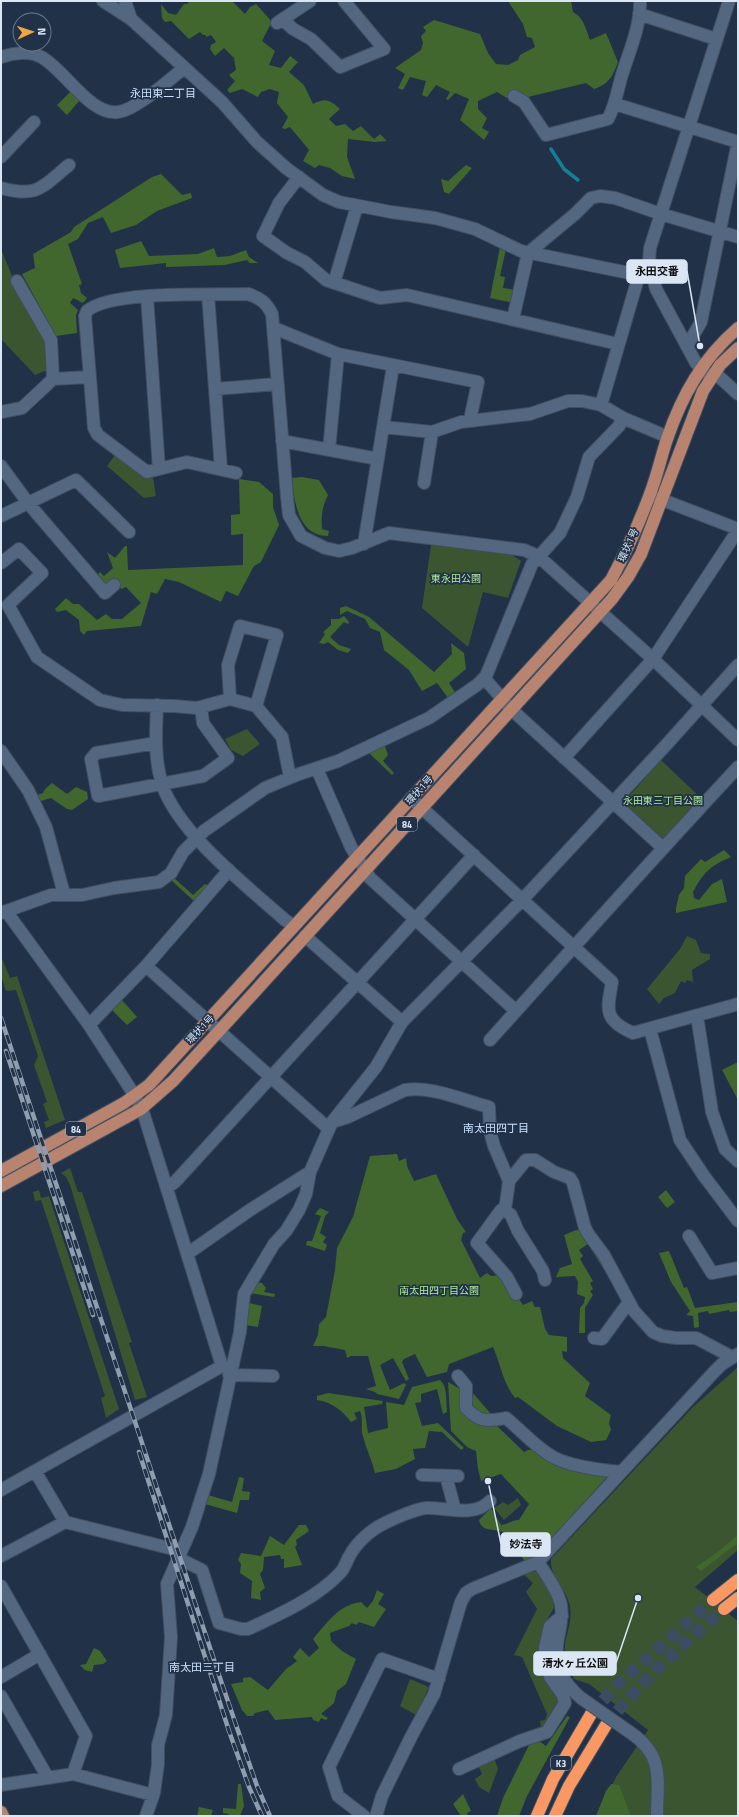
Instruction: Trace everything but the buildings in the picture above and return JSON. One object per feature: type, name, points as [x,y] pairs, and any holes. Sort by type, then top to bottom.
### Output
[{"type":"highway","points":[[713,1600],[738,1580]]},
{"type":"highway","points":[[724,1609],[738,1598]]},
{"type":"highway","name":"K3","points":[[537,1816],[553,1778],[591,1714]]},
{"type":"highway","name":"K3","points":[[555,1816],[569,1786],[606,1725]]},
{"type":"main road","name":"環状1号","points":[[1,1171],[135,1096],[162,1072],[611,580],[627,552],[650,495],[668,437],[683,399],[700,368],[722,342],[738,328]]},
{"type":"main road","name":"環状1号","points":[[1,1186],[141,1109],[173,1081],[600,612],[628,577],[641,554],[703,391],[713,375],[738,348]]},
{"type":"main road","points":[[1,1812],[4,1816]]},
{"type":"street","points":[[103,1],[131,19],[222,102],[258,142],[323,196],[338,202],[356,206],[435,218],[475,229],[528,253],[639,275]]},
{"type":"street","points":[[125,1],[131,19]]},
{"type":"street","points":[[310,1],[280,22],[311,39],[340,67],[384,49],[344,1]]},
{"type":"street","points":[[514,96],[524,102],[546,135],[608,119],[615,104],[639,14],[640,1]]},
{"type":"street","points":[[729,1],[650,248],[649,261],[656,289],[700,368],[713,375],[738,394]]},
{"type":"street","points":[[639,14],[716,39]]},
{"type":"street","points":[[1,57],[19,53],[43,57],[88,99],[102,110],[109,112],[119,112],[133,107],[184,68]]},
{"type":"street","points":[[615,104],[738,142],[701,322],[687,346]]},
{"type":"street","points":[[1,157],[6,144],[34,122]]},
{"type":"street","points":[[1,188],[30,193],[42,187],[69,165]]},
{"type":"street","points":[[299,177],[279,203],[263,236],[287,253],[305,262],[326,280],[380,298],[407,295],[618,344]]},
{"type":"street","points":[[513,319],[528,253],[575,214],[591,198],[600,196],[615,198],[738,237]]},
{"type":"street","points":[[334,283],[356,206]]},
{"type":"street","points":[[600,405],[639,275],[649,261]]},
{"type":"street","points":[[18,281],[51,340],[53,379]]},
{"type":"street","points":[[236,473],[187,462],[147,472],[98,434],[94,428],[89,377],[85,316],[86,311],[100,303],[133,296],[248,294],[259,298],[266,304],[272,314],[282,441],[290,514],[301,536],[325,548],[339,551],[364,544],[381,535],[389,533],[524,550],[538,556],[653,659],[738,740]]},
{"type":"street","points":[[208,295],[221,469]]},
{"type":"street","points":[[147,296],[159,469]]},
{"type":"street","points":[[274,328],[338,354],[478,382],[470,420]]},
{"type":"street","points":[[329,450],[338,354]]},
{"type":"street","points":[[364,544],[393,366]]},
{"type":"street","points":[[1,412],[22,408],[53,379],[89,377]]},
{"type":"street","points":[[215,389],[277,384]]},
{"type":"street","points":[[383,427],[432,432],[470,420],[499,419],[530,414],[568,401],[582,401],[600,405],[623,418],[668,437]]},
{"type":"street","points":[[227,1370],[187,1254],[141,1109],[135,1096],[89,1025],[4,912],[51,895],[82,895],[114,888],[159,882],[171,873],[183,852],[204,831],[265,788],[290,777],[318,769],[338,761],[429,718],[471,689],[484,678],[532,564],[560,533],[577,497],[589,458],[618,426],[623,418]]},
{"type":"street","points":[[424,483],[432,432]]},
{"type":"street","points":[[282,441],[378,459]]},
{"type":"street","points":[[1,466],[28,503],[105,593],[114,586]]},
{"type":"street","points":[[1,516],[76,480],[129,532]]},
{"type":"street","points":[[564,758],[653,659],[738,530],[650,495]]},
{"type":"street","points":[[1,563],[19,549],[42,574],[8,605],[37,657],[100,700],[122,705],[200,707],[230,700],[256,706],[282,737],[290,777]]},
{"type":"street","points":[[230,700],[228,665],[240,626],[277,635],[256,706]]},
{"type":"street","points":[[146,1816],[153,1795],[158,1764],[158,1745],[166,1715],[171,1637],[167,1584],[196,1514],[209,1474],[227,1370],[240,1332],[244,1294],[274,1244],[286,1231],[299,1210],[306,1194],[310,1172],[330,1126],[376,1067],[402,1022],[523,899],[738,665]]},
{"type":"street","points":[[484,678],[512,710],[662,848]]},
{"type":"street","points":[[157,706],[156,743],[162,784],[173,805],[196,839],[229,870],[294,926]]},
{"type":"street","points":[[156,743],[96,753],[91,759],[98,796],[203,776],[228,758],[203,723],[200,707]]},
{"type":"street","points":[[1,751],[28,790],[43,820],[52,846],[64,894]]},
{"type":"street","points":[[490,1040],[614,905],[662,848],[738,768]]},
{"type":"street","points":[[318,769],[357,858],[365,871],[516,1011]]},
{"type":"street","points":[[411,798],[612,982],[607,1008],[611,1018],[624,1029],[633,1033],[738,1004]]},
{"type":"street","points":[[167,1188],[176,1182],[474,855]]},
{"type":"street","points":[[89,1025],[146,966],[229,870]]},
{"type":"street","points":[[305,936],[402,1022]]},
{"type":"street","points":[[146,966],[271,1077],[330,1126]]},
{"type":"street","points":[[697,1016],[714,1118],[725,1149],[738,1161]]},
{"type":"street","points":[[650,1029],[680,1140],[704,1176],[738,1221]]},
{"type":"street","points":[[330,1126],[405,1090],[413,1089],[436,1092],[489,1106],[490,1131],[494,1146],[509,1182]]},
{"type":"street","points":[[376,1816],[382,1796],[434,1694],[460,1602],[466,1593],[472,1589],[538,1562],[714,1372],[735,1356],[696,1338],[676,1338],[662,1336],[653,1332],[629,1302],[604,1255],[585,1228],[573,1183],[570,1178],[554,1172],[534,1160],[526,1160],[509,1182],[505,1210]]},
{"type":"street","points":[[187,1254],[250,1210],[310,1172]]},
{"type":"street","points":[[505,1210],[501,1210],[477,1243],[507,1277],[516,1294]]},
{"type":"street","points":[[505,1210],[511,1215],[518,1231],[543,1271],[545,1280]]},
{"type":"street","points":[[689,1236],[712,1273],[738,1268]]},
{"type":"street","points":[[594,1338],[602,1339],[629,1302]]},
{"type":"street","points":[[1,1490],[227,1370],[273,1376]]},
{"type":"street","points":[[458,1376],[466,1386],[466,1408],[474,1416],[485,1421],[506,1418],[555,1458],[599,1469],[622,1472]]},
{"type":"street","points":[[35,1471],[65,1522]]},
{"type":"street","points":[[422,1475],[452,1476],[455,1510]]},
{"type":"street","points":[[1,1556],[65,1522],[179,1554],[202,1570],[219,1623],[241,1629],[248,1629],[294,1606],[327,1584],[342,1571],[350,1555],[374,1529],[424,1508],[465,1511],[484,1507],[490,1501]]},
{"type":"street","points":[[538,1562],[558,1596],[562,1616],[556,1652],[557,1662],[564,1681],[582,1698],[631,1733],[649,1748],[655,1760],[658,1781],[656,1816]]},
{"type":"street","points":[[1,1586],[86,1736],[74,1774]]},
{"type":"street","points":[[459,1769],[520,1741],[547,1732],[565,1703],[563,1696],[550,1677],[545,1648],[550,1626],[562,1616]]},
{"type":"street","points":[[1,1677],[40,1654]]},
{"type":"street","points":[[364,1816],[338,1796],[329,1767],[382,1659],[439,1679]]},
{"type":"street","points":[[1,1696],[48,1778]]},
{"type":"street","points":[[1,1785],[74,1774],[153,1795]]},
{"type":"green space","points":[[190,1],[232,1],[245,14],[250,7],[256,4],[273,23],[269,27],[262,41],[275,51],[269,65],[281,68],[290,56],[298,62],[289,72],[304,85],[313,104],[327,100],[340,109],[329,119],[336,126],[345,124],[353,131],[361,126],[374,139],[380,134],[387,141],[375,142],[348,139],[347,157],[355,179],[342,176],[330,168],[319,165],[315,168],[303,161],[309,150],[290,127],[285,129],[282,128],[288,117],[277,103],[279,92],[270,89],[261,92],[258,97],[242,89],[230,93],[227,90],[235,81],[229,75],[236,70],[234,58],[224,48],[215,56],[210,49],[211,45],[216,42],[211,35],[206,37],[206,35],[203,35],[200,32],[189,39],[171,21],[165,22],[162,18],[161,4],[168,13],[176,15],[184,4],[187,4]]},
{"type":"green space","points":[[508,1],[571,1],[573,12],[580,17],[590,40],[606,33],[618,62],[609,79],[603,85],[594,89],[586,83],[528,97],[515,91],[507,98],[497,92],[478,101],[478,109],[487,118],[482,128],[489,132],[484,140],[460,120],[469,99],[455,93],[448,100],[446,99],[450,92],[436,85],[427,97],[422,95],[426,81],[410,77],[403,90],[398,88],[405,74],[395,68],[421,50],[423,43],[421,36],[426,31],[423,27],[434,20],[480,34],[488,53],[496,64],[508,65],[518,60],[520,55],[535,47],[532,38],[527,37],[523,24]]},
{"type":"green space","points":[[71,91],[80,100],[67,115],[57,105]]},
{"type":"green space","points":[[466,165],[472,168],[449,194],[444,192],[441,179],[448,181]]},
{"type":"green space","points":[[161,174],[182,195],[191,193],[192,198],[157,211],[136,225],[111,233],[103,217],[88,223],[78,239],[68,244],[82,284],[79,285],[81,293],[87,298],[83,303],[73,298],[70,303],[78,310],[76,315],[77,333],[56,336],[22,274],[35,268],[33,254],[71,232],[74,227],[152,177]]},
{"type":"green space","points":[[141,241],[149,256],[198,254],[214,248],[217,257],[230,256],[246,250],[249,257],[258,263],[250,263],[247,260],[225,265],[166,267],[166,263],[120,268],[115,250]]},
{"type":"green space","points":[[500,247],[506,249],[500,276],[505,277],[503,288],[516,290],[513,303],[490,298]]},
{"type":"green space","points":[[1,249],[13,278],[49,342],[47,370],[35,375],[1,339]]},
{"type":"green space","points":[[115,455],[146,479],[153,477],[156,496],[144,498],[107,466]]},
{"type":"green space","points":[[302,477],[319,480],[328,495],[322,512],[322,529],[329,531],[328,536],[318,534],[310,530],[304,524],[300,516],[294,497],[292,478]]},
{"type":"green space","points":[[239,479],[259,482],[273,494],[273,507],[279,525],[261,562],[254,566],[238,596],[226,591],[221,602],[179,582],[165,579],[157,594],[151,592],[141,626],[87,631],[84,635],[80,631],[79,620],[66,610],[57,612],[55,609],[66,598],[73,604],[79,604],[97,620],[106,614],[112,619],[122,619],[141,603],[126,587],[121,589],[115,580],[107,586],[97,575],[100,572],[104,576],[113,568],[107,552],[115,558],[125,546],[127,546],[128,570],[243,565],[243,534],[231,535],[231,515],[240,514]]},
{"type":"green space","name":"東永田公園","points":[[431,545],[512,555],[521,561],[508,598],[483,592],[468,647],[422,608]]},
{"type":"green space","points":[[346,606],[369,617],[434,672],[452,654],[451,643],[464,653],[466,669],[449,683],[455,692],[448,698],[437,683],[422,691],[409,670],[384,650],[380,632],[370,628],[365,619],[347,611],[340,615],[340,608]]},
{"type":"green space","points":[[344,616],[349,622],[348,624],[344,622],[330,637],[339,645],[351,649],[348,653],[338,650],[328,642],[324,644],[319,643],[325,634],[323,632],[331,625],[331,619],[339,619]]},
{"type":"green space","points":[[247,729],[260,744],[243,756],[231,750],[225,739]]},
{"type":"green space","points":[[385,746],[388,755],[383,761],[394,773],[392,775],[369,753]]},
{"type":"green space","name":"永田東三丁目公園","points":[[661,760],[702,799],[664,839],[623,803]]},
{"type":"green space","points":[[52,783],[67,794],[76,787],[87,792],[88,799],[72,810],[67,809],[51,798],[41,801],[37,795],[43,793]]},
{"type":"green space","points":[[724,850],[731,857],[708,870],[693,892],[694,898],[699,900],[712,884],[722,879],[727,902],[676,913],[679,895],[684,888],[685,876],[701,859],[705,862]]},
{"type":"green space","points":[[173,877],[193,895],[205,884],[210,886],[195,902],[171,880]]},
{"type":"green space","points":[[687,936],[696,940],[701,953],[710,954],[710,959],[692,970],[693,982],[687,980],[685,983],[681,981],[675,993],[664,998],[659,1004],[647,989],[680,949]]},
{"type":"green space","points":[[1,956],[10,978],[17,976],[65,1120],[46,1128],[44,1122],[49,1120],[43,1104],[47,1102],[34,1065],[38,1056],[16,990],[6,991],[1,976]]},
{"type":"green space","points":[[122,1000],[137,1017],[127,1025],[112,1010]]},
{"type":"green space","points":[[738,1062],[738,1100],[722,1070]]},
{"type":"green space","name":"南太田四丁目公園","points":[[397,1154],[399,1161],[406,1158],[407,1166],[414,1181],[436,1174],[457,1219],[466,1232],[463,1233],[461,1240],[480,1278],[487,1273],[491,1276],[503,1275],[523,1305],[532,1301],[535,1307],[540,1307],[545,1329],[549,1335],[567,1337],[567,1352],[562,1351],[563,1358],[590,1383],[585,1396],[611,1415],[609,1423],[611,1430],[606,1440],[591,1442],[557,1426],[518,1397],[515,1398],[504,1379],[493,1347],[449,1364],[447,1372],[427,1377],[415,1354],[404,1359],[402,1362],[409,1379],[406,1381],[393,1358],[380,1365],[390,1390],[404,1383],[406,1385],[399,1399],[377,1394],[366,1389],[376,1386],[368,1356],[351,1356],[347,1358],[345,1350],[323,1346],[313,1346],[318,1335],[319,1324],[326,1317],[335,1270],[337,1248],[353,1217],[370,1156]]},
{"type":"green space","points":[[70,1168],[78,1192],[82,1192],[132,1342],[129,1343],[147,1397],[135,1400],[70,1185],[66,1177],[61,1173]]},
{"type":"green space","points":[[39,1190],[41,1198],[49,1196],[119,1409],[106,1418],[101,1398],[105,1396],[41,1200],[35,1201],[33,1192]]},
{"type":"green space","points":[[666,1190],[675,1202],[667,1208],[658,1197]]},
{"type":"green space","points":[[320,1208],[329,1212],[325,1216],[320,1233],[326,1237],[323,1242],[327,1245],[325,1251],[306,1245],[307,1241],[312,1241],[321,1216],[315,1214]]},
{"type":"green space","points":[[576,1230],[584,1231],[609,1271],[606,1273],[588,1244],[579,1250],[583,1256],[580,1259],[593,1281],[590,1283],[593,1289],[590,1291],[593,1295],[585,1308],[585,1333],[579,1333],[580,1308],[584,1303],[585,1297],[577,1294],[578,1282],[575,1276],[556,1277],[560,1268],[572,1264],[564,1235]]},
{"type":"green space","points":[[669,1251],[684,1288],[687,1287],[695,1308],[738,1302],[738,1311],[730,1312],[729,1310],[709,1314],[708,1311],[698,1313],[699,1327],[694,1328],[693,1316],[686,1315],[690,1311],[671,1282],[659,1253]]},
{"type":"green space","points":[[257,1282],[262,1283],[266,1288],[264,1292],[275,1294],[274,1297],[250,1293]]},
{"type":"green space","points":[[249,1303],[262,1306],[258,1327],[246,1325]]},
{"type":"green space","points":[[738,1367],[738,1550],[695,1587],[738,1621],[738,1816],[612,1816],[605,1800],[616,1777],[648,1730],[589,1684],[574,1679],[567,1663],[565,1653],[565,1642],[571,1613],[569,1601],[553,1571],[551,1559],[693,1407]]},
{"type":"green space","points":[[440,1380],[443,1383],[445,1391],[447,1412],[443,1414],[437,1389],[421,1394],[421,1402],[415,1403],[422,1426],[438,1423],[464,1448],[461,1450],[442,1432],[429,1431],[425,1448],[413,1449],[415,1459],[396,1469],[375,1473],[362,1433],[362,1418],[360,1411],[354,1413],[357,1419],[351,1422],[336,1407],[317,1400],[317,1396],[328,1393],[383,1401],[382,1404],[364,1407],[368,1433],[388,1428],[386,1402],[404,1405],[412,1387]]},
{"type":"green space","points":[[448,1382],[462,1390],[471,1391],[492,1415],[497,1426],[524,1452],[538,1449],[607,1477],[537,1554],[525,1562],[508,1534],[486,1529],[480,1524],[479,1520],[491,1508],[501,1525],[519,1520],[529,1504],[501,1474],[481,1481],[476,1451],[467,1447],[451,1431]]},
{"type":"green space","points":[[239,1477],[244,1478],[242,1491],[250,1492],[249,1500],[240,1500],[237,1513],[205,1504],[208,1495],[232,1502]]},
{"type":"green space","points":[[518,1498],[521,1505],[504,1520],[494,1508],[503,1502],[508,1505]]},
{"type":"green space","points":[[299,1525],[306,1525],[309,1531],[296,1540],[297,1545],[295,1547],[302,1565],[284,1568],[284,1559],[281,1559],[280,1555],[264,1557],[263,1570],[260,1574],[265,1588],[260,1592],[261,1600],[251,1598],[252,1581],[240,1573],[241,1564],[238,1560],[241,1553],[261,1556],[270,1536],[284,1545]]},
{"type":"green space","points":[[738,1535],[738,1542],[735,1545],[701,1571],[696,1567],[715,1554]]},
{"type":"green space","points":[[531,1570],[540,1573],[553,1600],[554,1608],[546,1621],[540,1648],[559,1701],[544,1725],[541,1727],[540,1721],[545,1720],[547,1714],[522,1657],[514,1655],[537,1609],[526,1592],[533,1583],[523,1574]]},
{"type":"green space","points":[[377,1590],[384,1594],[378,1604],[386,1609],[374,1627],[359,1622],[356,1625],[352,1623],[349,1626],[330,1633],[331,1641],[342,1651],[356,1659],[346,1684],[337,1691],[334,1703],[321,1714],[328,1718],[326,1720],[321,1718],[319,1722],[313,1720],[312,1717],[275,1720],[268,1710],[255,1713],[253,1716],[247,1716],[242,1710],[231,1684],[243,1682],[243,1678],[250,1677],[268,1690],[286,1669],[297,1661],[293,1657],[300,1648],[309,1657],[319,1648],[313,1639],[328,1621],[339,1611],[353,1604],[361,1602],[367,1608],[373,1601]]},
{"type":"green space","points":[[94,1648],[100,1651],[107,1661],[103,1664],[94,1665],[92,1672],[85,1670],[80,1665],[86,1664]]},
{"type":"green space","points":[[410,1679],[429,1687],[416,1715],[400,1706]]},
{"type":"green space","points":[[567,1716],[570,1717],[527,1796],[519,1816],[497,1816],[503,1798],[531,1741],[536,1739],[546,1746]]},
{"type":"green space","points":[[494,1757],[498,1769],[489,1793],[479,1787],[475,1779],[482,1774],[478,1765]]},
{"type":"green space","points":[[238,1784],[241,1784],[244,1806],[240,1816],[228,1816],[229,1814],[223,1813],[223,1808],[236,1809]]},
{"type":"green space","points":[[611,1784],[619,1785],[631,1816],[596,1816],[606,1791]]},
{"type":"green space","points":[[463,1794],[471,1811],[467,1813],[468,1816],[461,1816],[453,1804]]},
{"type":"green space","points":[[199,1807],[213,1810],[211,1816],[197,1816]]},
{"type":"waterway","points":[[551,149],[564,169],[578,180]]},
{"type":"tunnel","points":[[591,1714],[617,1685],[713,1600]]},
{"type":"tunnel","points":[[606,1725],[647,1679],[677,1650],[724,1609]]},
{"type":"railway","points":[[1,1018],[222,1684],[257,1786],[270,1816]]},
{"type":"railway","points":[[6,1051],[93,1315]]},
{"type":"railway","points":[[139,1452],[229,1731],[249,1787],[262,1816]]},
{"type":"place","name":"永田交番","points":[[700,346]]},
{"type":"place","name":"妙法寺","points":[[488,1481]]},
{"type":"place","name":"清水ヶ丘公園","points":[[638,1598]]},
{"type":"district","name":"永田東二丁目","points":[[163,93]]},
{"type":"district","name":"南太田四丁目","points":[[496,1128]]},
{"type":"district","name":"南太田三丁目","points":[[202,1667]]}]
